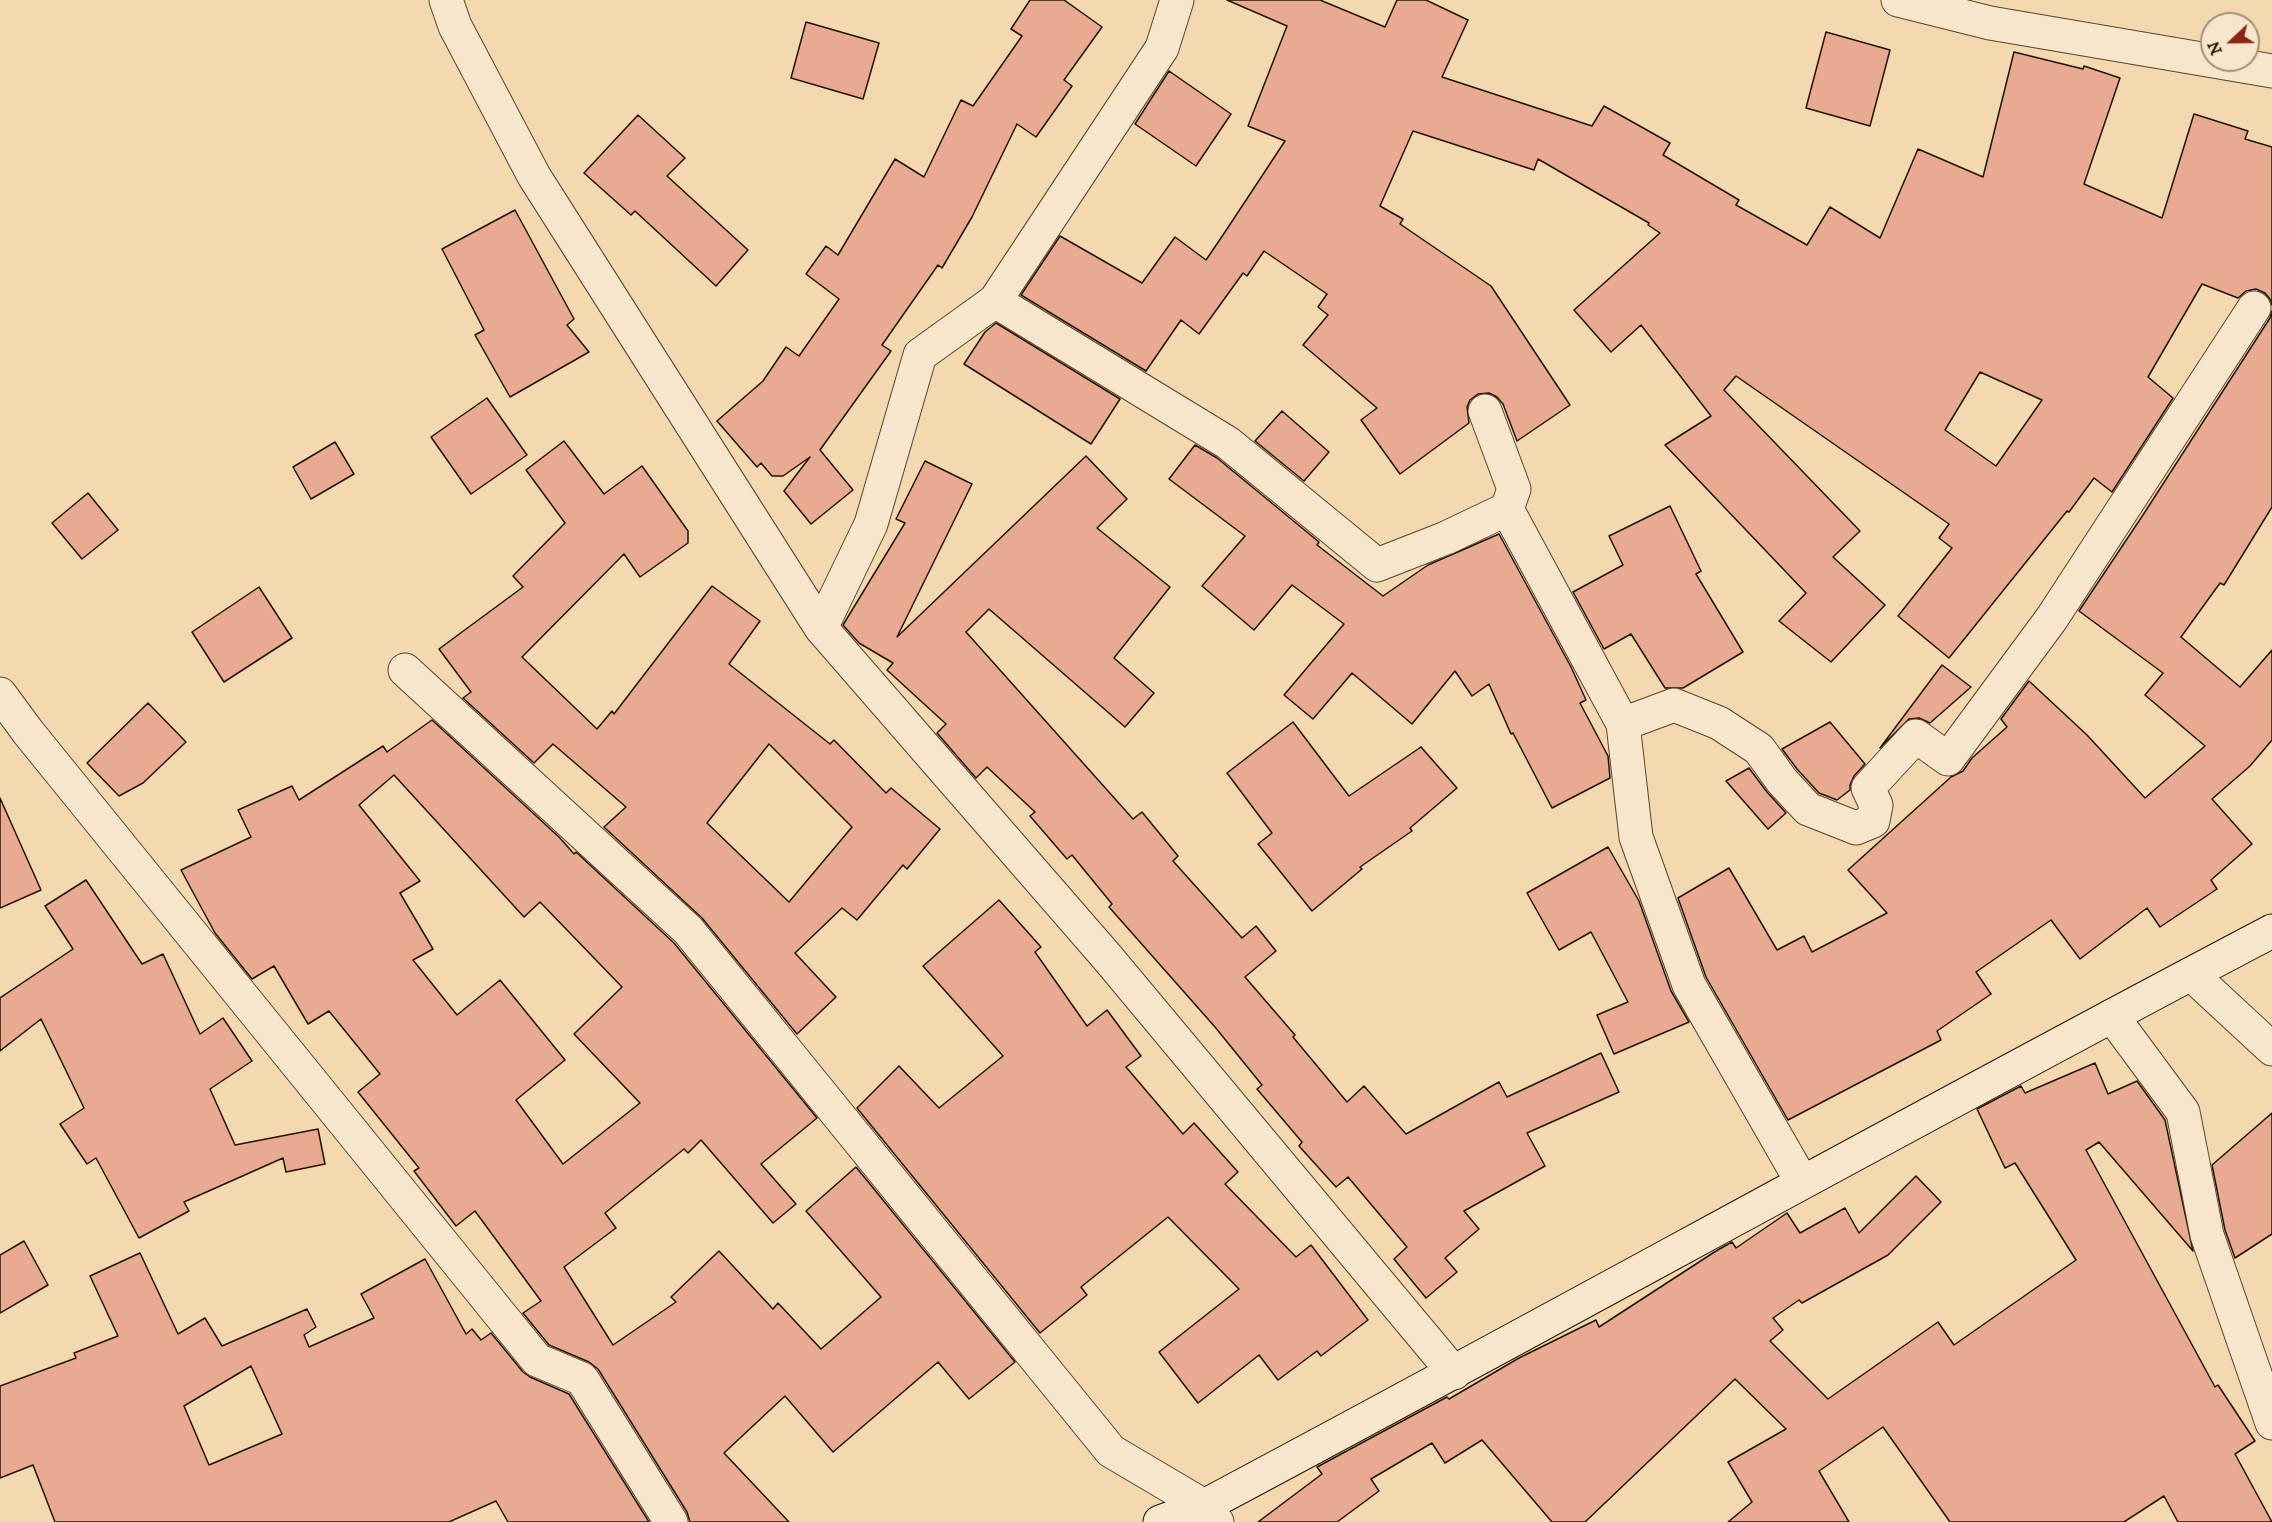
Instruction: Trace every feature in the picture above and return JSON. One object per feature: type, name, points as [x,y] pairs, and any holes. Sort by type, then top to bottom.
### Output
[{"type":"street","points":[[446,0],[455,26],[534,176],[821,628],[1107,957],[1454,1373]]},
{"type":"street","points":[[821,628],[871,524],[920,355],[995,302],[1162,48],[1177,0]]},
{"type":"street","points":[[1898,0],[1990,22],[2272,71]]},
{"type":"street","points":[[995,302],[1228,443],[1377,565],[1446,538],[1508,509]]},
{"type":"street","points":[[1623,724],[1674,705],[1719,723],[1759,749],[1808,809],[1856,828],[1873,821],[1876,805],[1868,788],[1916,736],[1948,759],[2052,618],[2254,308]]},
{"type":"street","points":[[1485,411],[1514,489],[1508,509],[1623,724],[1636,837],[1689,985],[1802,1182]]},
{"type":"street","points":[[405,670],[688,930],[1111,1451],[1211,1514]]},
{"type":"street","points":[[0,694],[28,732],[537,1360],[582,1379],[671,1522]]},
{"type":"street","points":[[1160,1522],[1211,1514],[1454,1373],[1802,1182],[2272,931]]},
{"type":"street","points":[[2191,974],[2272,1049]]},
{"type":"street","points":[[2112,1016],[2183,1112],[2207,1235],[2272,1423]]},
{"type":"building","points":[[1030,0],[1064,0],[1102,27],[1064,80],[1072,86],[1036,137],[1017,124],[972,217],[942,268],[938,265],[882,345],[891,351],[820,450],[853,490],[811,524],[784,491],[810,457],[783,476],[772,476],[761,463],[757,467],[717,421],[763,381],[786,347],[799,356],[839,299],[806,274],[826,246],[838,255],[895,159],[924,177],[961,100],[973,106],[1022,36],[1011,29]]},
{"type":"building","points":[[1227,0],[1320,0],[1385,27],[1397,0],[1426,0],[1468,20],[1442,77],[1592,126],[1604,106],[1670,143],[1663,155],[1739,200],[1736,205],[1807,245],[1830,207],[1880,238],[1918,149],[1983,177],[2014,52],[2083,69],[2084,66],[2120,78],[2084,184],[2162,218],[2194,114],[2248,131],[2245,139],[2272,147],[2272,305],[2265,293],[2256,289],[2246,291],[2238,298],[2202,284],[2148,377],[2173,398],[2112,492],[2094,478],[2069,512],[2067,511],[1949,658],[1898,616],[1952,548],[1939,538],[1949,524],[1736,376],[1724,390],[1860,531],[1833,557],[1885,605],[1831,662],[1779,621],[1806,593],[1665,445],[1711,416],[1641,325],[1611,352],[1574,310],[1660,233],[1648,225],[1649,223],[1538,159],[1534,170],[1413,131],[1380,206],[1403,219],[1400,224],[1491,286],[1570,405],[1517,441],[1503,404],[1489,393],[1478,394],[1470,400],[1467,407],[1469,423],[1400,474],[1361,420],[1377,408],[1303,345],[1328,315],[1318,307],[1327,294],[1264,251],[1247,276],[1243,273],[1199,334],[1181,320],[1146,371],[1021,295],[1060,236],[1142,283],[1175,237],[1206,260],[1285,141],[1248,126],[1287,26]],"holes":[[[1980,372],[2042,400],[1996,466],[1945,430]]]},
{"type":"building","points":[[806,22],[879,43],[863,99],[791,78]]},
{"type":"building","points":[[1826,32],[1890,50],[1870,126],[1806,108]]},
{"type":"building","points":[[1169,71],[1231,114],[1196,166],[1135,124]]},
{"type":"building","points":[[638,115],[685,158],[667,176],[748,250],[716,286],[635,211],[631,215],[584,173]]},
{"type":"building","points":[[515,210],[574,319],[567,325],[589,352],[510,397],[475,335],[484,330],[442,249]]},
{"type":"building","points":[[2272,311],[2272,507],[2224,585],[2220,583],[2181,637],[2240,687],[2272,650],[2272,740],[2250,766],[2212,799],[2252,844],[2211,880],[2217,889],[2160,927],[2147,908],[2080,959],[2051,920],[1976,972],[1991,994],[1937,1031],[1941,1040],[1788,1120],[1706,977],[1678,898],[1729,868],[1777,950],[1804,936],[1812,952],[1887,913],[1848,870],[1951,777],[1963,771],[1972,758],[2007,727],[2001,719],[2029,681],[2087,735],[2145,798],[2205,746],[2145,695],[2163,673],[2079,611],[2270,318]]},
{"type":"building","points":[[996,323],[1120,399],[1091,444],[964,364],[985,332]]},
{"type":"building","points":[[487,398],[527,455],[471,494],[431,437]]},
{"type":"building","points":[[1282,411],[1329,452],[1304,481],[1255,441]]},
{"type":"building","points":[[564,441],[604,494],[642,466],[688,531],[688,543],[640,577],[624,554],[522,657],[597,729],[612,711],[614,714],[712,586],[760,621],[729,664],[830,744],[834,740],[886,793],[891,788],[940,829],[907,869],[903,865],[857,920],[842,908],[795,953],[836,997],[797,1034],[702,918],[604,827],[626,807],[553,744],[534,763],[463,698],[471,692],[439,649],[523,587],[513,576],[565,523],[526,470]],"holes":[[[769,744],[852,827],[789,902],[707,823]]]},
{"type":"building","points":[[335,442],[354,474],[311,499],[293,467]]},
{"type":"building","points":[[1195,445],[1217,458],[1319,542],[1317,545],[1383,596],[1428,565],[1499,534],[1571,667],[1586,700],[1580,703],[1608,756],[1610,778],[1552,808],[1513,733],[1511,734],[1489,684],[1472,696],[1455,671],[1412,724],[1352,673],[1313,719],[1284,695],[1344,624],[1292,585],[1254,630],[1202,586],[1245,536],[1169,479]]},
{"type":"building","points":[[1086,456],[1127,499],[1097,528],[1170,587],[1114,658],[1154,693],[1125,727],[989,609],[966,632],[1133,819],[1142,812],[1178,856],[1173,861],[1242,938],[1256,926],[1276,951],[1245,977],[1295,1035],[1293,1037],[1347,1102],[1364,1086],[1406,1134],[1499,1082],[1507,1097],[1601,1053],[1619,1092],[1527,1133],[1545,1166],[1464,1211],[1479,1229],[1445,1258],[1457,1272],[1426,1298],[1394,1259],[1407,1247],[1348,1177],[1336,1187],[1299,1146],[1302,1142],[1257,1089],[1262,1085],[1215,1027],[1109,907],[1112,904],[1072,855],[1067,859],[1030,816],[1035,812],[987,767],[976,778],[937,733],[946,724],[887,670],[893,663],[859,643],[843,625],[905,523],[896,519],[925,461],[972,484],[897,637]]},
{"type":"building","points":[[88,493],[118,530],[82,559],[52,523]]},
{"type":"building","points":[[1670,506],[1701,571],[1696,574],[1743,652],[1683,688],[1665,688],[1631,634],[1604,649],[1573,592],[1623,565],[1609,536]]},
{"type":"building","points":[[259,587],[292,638],[224,682],[192,632]]},
{"type":"building","points":[[1942,665],[1971,687],[1930,723],[1919,718],[1909,719],[1880,748]]},
{"type":"building","points":[[148,703],[186,742],[143,783],[119,796],[87,763]]},
{"type":"building","points":[[432,720],[560,838],[574,854],[576,852],[674,943],[817,1118],[761,1164],[796,1204],[773,1223],[701,1140],[688,1153],[684,1149],[605,1213],[616,1228],[564,1267],[613,1345],[676,1302],[671,1297],[719,1251],[773,1309],[778,1303],[821,1349],[881,1297],[806,1211],[856,1167],[1015,1362],[969,1399],[938,1362],[833,1452],[785,1396],[724,1453],[789,1522],[690,1522],[687,1512],[598,1369],[589,1362],[549,1345],[523,1313],[541,1301],[475,1211],[456,1226],[414,1171],[419,1168],[358,1092],[380,1074],[329,1011],[308,1024],[274,966],[252,979],[215,933],[181,870],[251,837],[238,810],[292,786],[299,800],[383,746],[387,752]],"holes":[[[394,775],[524,917],[540,902],[622,987],[574,1034],[640,1103],[563,1164],[516,1100],[565,1060],[500,980],[457,1015],[413,960],[433,949],[400,893],[420,881],[359,805]]]},
{"type":"building","points":[[1293,722],[1349,796],[1421,747],[1457,788],[1410,828],[1412,831],[1360,867],[1362,869],[1312,911],[1258,844],[1272,833],[1227,773]]},
{"type":"building","points":[[1830,722],[1865,764],[1854,776],[1850,790],[1837,800],[1819,793],[1782,749]]},
{"type":"building","points":[[1749,768],[1786,813],[1768,829],[1726,781]]},
{"type":"building","points":[[0,798],[41,890],[0,908]]},
{"type":"building","points":[[1608,847],[1639,901],[1671,991],[1689,1022],[1614,1054],[1597,1015],[1628,1002],[1591,932],[1559,950],[1527,893]]},
{"type":"building","points":[[86,880],[142,964],[163,954],[200,1034],[223,1018],[252,1061],[210,1089],[235,1145],[318,1129],[325,1164],[286,1172],[283,1158],[184,1202],[189,1211],[139,1238],[96,1158],[87,1164],[60,1124],[84,1108],[41,1019],[0,1051],[0,998],[73,949],[45,906]]},
{"type":"building","points":[[999,900],[1041,947],[1035,952],[1087,1026],[1107,1010],[1141,1056],[1126,1067],[1183,1134],[1194,1123],[1238,1172],[1225,1184],[1296,1257],[1311,1245],[1368,1320],[1321,1356],[1317,1351],[1278,1380],[1259,1355],[1198,1403],[1159,1352],[1239,1289],[1168,1217],[1081,1287],[1087,1295],[1040,1333],[857,1108],[899,1066],[939,1108],[1003,1056],[923,966]]},
{"type":"building","points":[[2095,1063],[2108,1094],[2137,1081],[2165,1120],[2193,1251],[2099,1142],[2086,1150],[2215,1387],[2218,1385],[2255,1441],[2235,1454],[2272,1522],[2178,1522],[2164,1496],[2124,1522],[1950,1522],[1883,1427],[1819,1471],[1849,1522],[1728,1522],[1752,1502],[1728,1462],[1786,1429],[1735,1379],[1585,1522],[1552,1522],[1482,1440],[1445,1463],[1432,1443],[1371,1479],[1379,1491],[1337,1522],[1258,1522],[1322,1474],[1317,1467],[1447,1397],[1449,1399],[1519,1358],[1596,1320],[1599,1327],[1716,1251],[1732,1242],[1736,1248],[1787,1213],[1800,1233],[1845,1208],[1859,1233],[1916,1176],[1941,1202],[1888,1255],[1802,1303],[1799,1300],[1773,1318],[1783,1330],[1770,1341],[1828,1399],[1938,1322],[1954,1345],[2076,1260],[2015,1163],[2005,1168],[1977,1109],[2021,1086],[2025,1093]]},
{"type":"building","points":[[2272,1113],[2272,1234],[2235,1258],[2225,1230],[2212,1165]]},
{"type":"building","points":[[24,1241],[48,1285],[0,1313],[0,1255]]},
{"type":"building","points":[[140,1253],[178,1334],[205,1318],[222,1346],[307,1309],[316,1327],[304,1335],[309,1347],[374,1318],[361,1294],[425,1259],[466,1334],[472,1329],[481,1340],[491,1333],[523,1372],[569,1394],[649,1522],[508,1522],[496,1501],[449,1522],[55,1522],[33,1465],[0,1478],[0,1386],[76,1358],[74,1353],[118,1336],[90,1276]],"holes":[[[251,1366],[282,1434],[209,1465],[184,1406]]]}]
